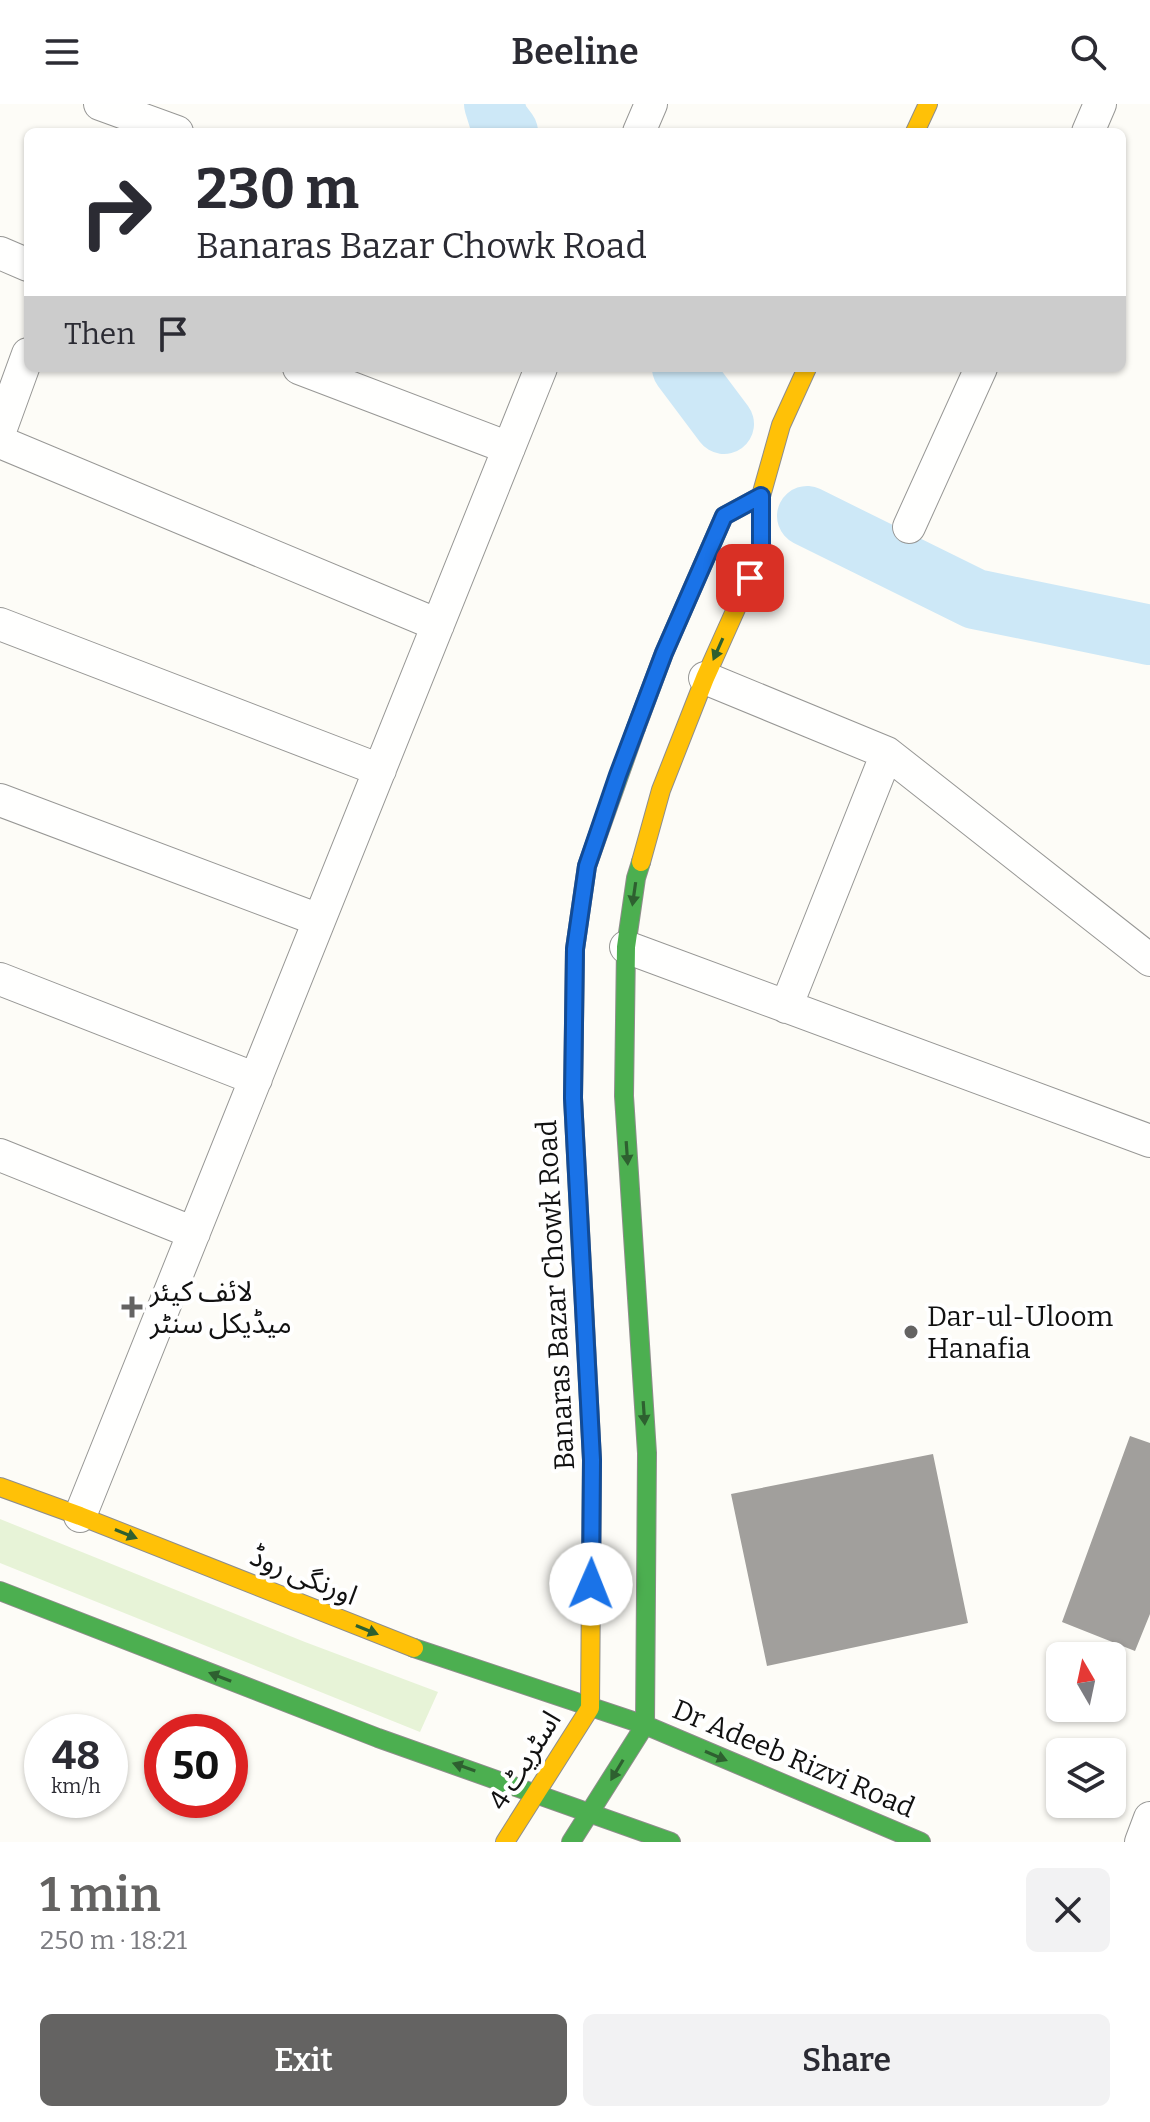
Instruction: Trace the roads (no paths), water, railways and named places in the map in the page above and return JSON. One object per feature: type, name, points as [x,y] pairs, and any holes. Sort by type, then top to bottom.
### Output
[{"type":"main road","points":[[917,128],[928,104]]},
{"type":"main road","points":[[571,1842],[645,1725],[647,1453],[624,1096],[626,947],[636,878],[661,790],[705,678],[761,553],[761,496],[781,425],[805,372]]},
{"type":"main road","name":"Banaras Bazar Chowk Road","points":[[590,1708],[592,1460],[573,1098],[575,949],[587,866],[664,653],[724,516],[761,496]]},
{"type":"main road","name":"اورنگی روڈ","points":[[0,1487],[419,1650],[645,1725]]},
{"type":"main road","points":[[0,1591],[378,1738],[671,1842]]},
{"type":"main road","name":"اسٹریٹ 4","points":[[505,1842],[590,1708]]},
{"type":"main road","name":"Dr Adeeb Rizvi Road","points":[[645,1725],[921,1842]]},
{"type":"street","points":[[641,128],[651,104]]},
{"type":"street","points":[[1090,128],[1100,104]]},
{"type":"street","points":[[112,113],[163,128]]},
{"type":"street","points":[[0,253],[24,263]]},
{"type":"street","points":[[0,431],[24,365]]},
{"type":"street","points":[[310,372],[509,448]]},
{"type":"street","points":[[80,1516],[539,372]]},
{"type":"street","points":[[909,527],[979,372]]},
{"type":"street","points":[[0,442],[438,625]]},
{"type":"street","points":[[0,624],[380,770]]},
{"type":"street","points":[[705,678],[887,753],[1150,960]]},
{"type":"street","points":[[786,1007],[887,753]]},
{"type":"street","points":[[0,800],[319,920]]},
{"type":"street","points":[[626,947],[1150,1141]]},
{"type":"street","points":[[0,979],[256,1079]]},
{"type":"street","points":[[0,1155],[194,1233]]},
{"type":"street","points":[[1141,1842],[1150,1818]]},
{"type":"waterway","points":[[494,104],[505,128]]},
{"type":"waterway","points":[[685,372],[724,424]]},
{"type":"waterway","points":[[807,516],[975,599],[1150,635]]},
{"type":"place","name":"لائف کیئر میڈیکل سنٹر","points":[[132,1307]]},
{"type":"place","name":"Dar-ul-Uloom Hanafia","points":[[911,1332]]}]
